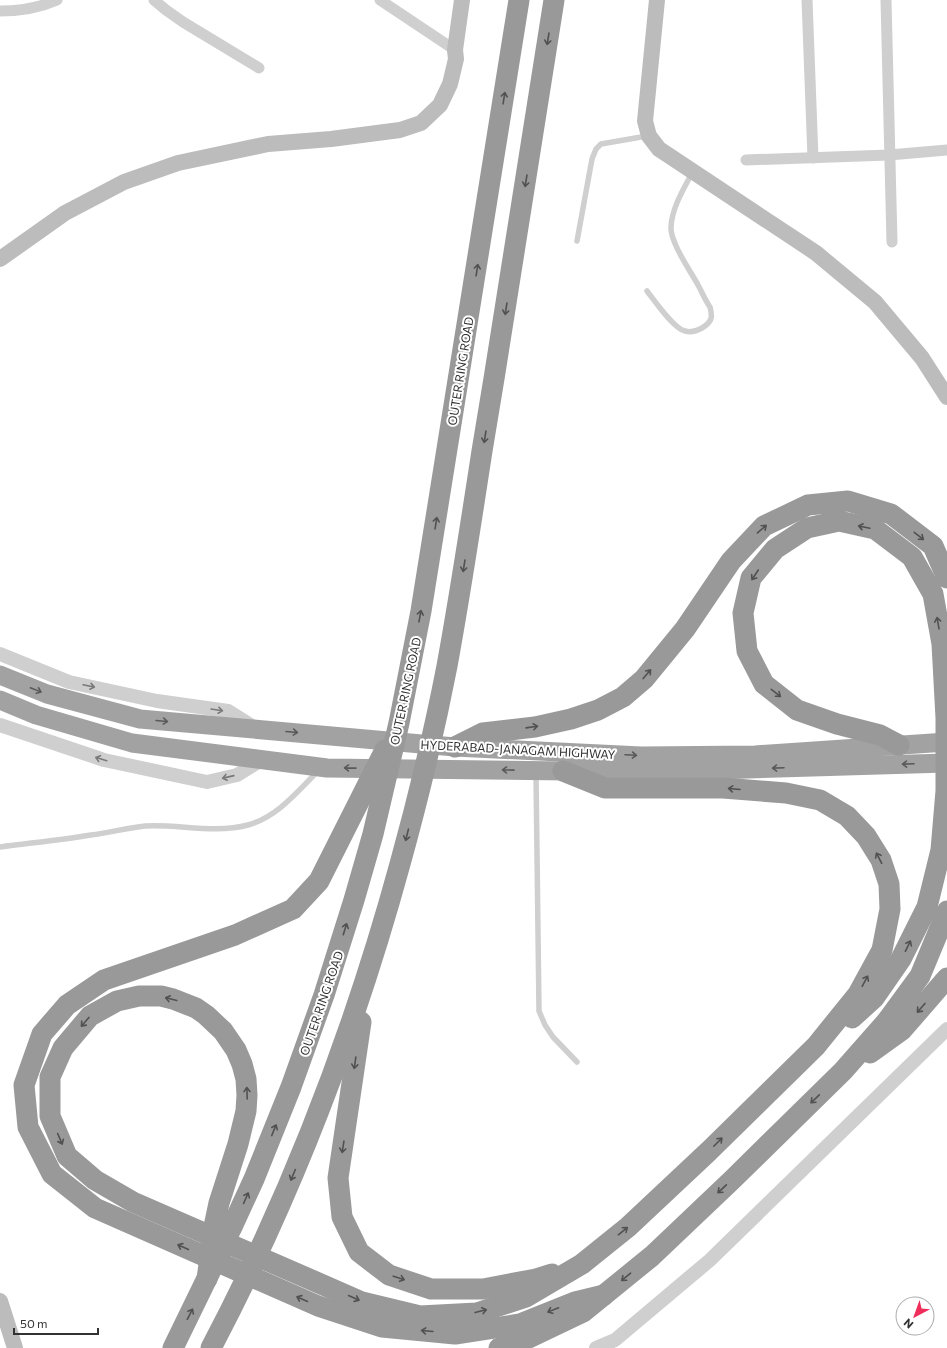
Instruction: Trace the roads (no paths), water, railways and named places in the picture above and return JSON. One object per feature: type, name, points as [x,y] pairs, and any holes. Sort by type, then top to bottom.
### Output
[{"type":"highway","name":"OUTER RING ROAD","points":[[223,1226],[274,1132],[311,1035],[354,900],[382,797],[399,723],[424,597],[519,0]]},
{"type":"highway","points":[[211,1348],[263,1243],[323,1100],[369,969],[417,797],[434,724],[456,610],[505,315],[554,0]]},
{"type":"highway","points":[[455,747],[484,733],[535,727],[571,719],[598,710],[623,697],[648,673],[685,629],[731,561],[764,526],[808,504],[848,501],[891,514],[933,546],[947,578]]},
{"type":"highway","points":[[816,1046],[850,1020],[874,998],[901,959],[927,907],[941,850],[946,791],[946,718],[942,644],[934,594],[912,557],[875,529],[839,521],[807,528],[774,549],[752,578],[743,613],[747,651],[764,684],[797,710],[837,724],[880,735],[899,745]]},
{"type":"highway","name":"HYDERABAD-JANAGAM HIGHWAY","points":[[0,675],[47,694],[140,719],[455,747],[641,756],[755,755],[947,742]]},
{"type":"highway","name":"HYDERABAD-JANAGAM HIGHWAY","points":[[0,700],[36,715],[132,743],[322,767],[649,772],[947,763]]},
{"type":"highway","points":[[399,723],[319,881],[293,908],[235,935],[104,980],[67,1005],[42,1034],[24,1085],[28,1127],[52,1174],[95,1208],[318,1306],[382,1327],[455,1334],[520,1324],[575,1302],[604,1295]]},
{"type":"highway","points":[[173,1348],[207,1279],[223,1226],[223,1191],[238,1144],[246,1111],[246,1079],[236,1050],[223,1031],[196,1008],[161,996],[139,996],[117,1000],[90,1016],[63,1048],[50,1077],[50,1116],[67,1156],[95,1180],[133,1202],[362,1302],[420,1316],[477,1312],[498,1306],[526,1297],[582,1264],[634,1221],[709,1152],[816,1046],[858,994],[882,950],[890,909],[889,884],[881,860],[866,836],[847,816],[820,800],[786,794],[723,788],[605,788],[563,771]]},
{"type":"highway","points":[[499,1348],[514,1345],[583,1312],[652,1256],[727,1185],[843,1071],[887,1021],[920,976],[947,911]]},
{"type":"highway","points":[[369,969],[338,1178],[342,1217],[359,1252],[389,1275],[431,1288],[482,1289],[536,1279],[582,1264]]},
{"type":"highway","points":[[843,1071],[902,1030],[947,978]]},
{"type":"main road","points":[[0,260],[65,213],[124,182],[178,163],[268,144],[400,130],[421,123],[440,105],[450,84],[456,59],[455,50],[462,0]]},
{"type":"main road","points":[[657,0],[645,122],[649,136],[658,149],[816,254],[875,302],[922,358],[947,397]]},
{"type":"main road","points":[[0,1301],[15,1348]]},
{"type":"street","points":[[0,10],[19,10],[57,0]]},
{"type":"street","points":[[154,0],[183,22],[259,68]]},
{"type":"street","points":[[380,0],[455,50]]},
{"type":"street","points":[[807,0],[813,158]]},
{"type":"street","points":[[886,0],[892,242]]},
{"type":"street","points":[[746,160],[889,155],[947,150]]},
{"type":"street","points":[[0,654],[70,682],[158,701],[228,712],[257,729]]},
{"type":"street","points":[[0,725],[104,760],[207,782],[237,775],[263,759]]},
{"type":"street","points":[[596,1348],[615,1340],[710,1260],[947,1029]]},
{"type":"lane","points":[[577,241],[592,159],[596,149],[601,144],[649,136]]},
{"type":"lane","points":[[647,291],[678,328],[685,331],[694,331],[709,323],[712,316],[710,307],[673,238],[671,228],[673,216],[680,195],[693,171]]},
{"type":"lane","points":[[0,847],[90,836],[128,828],[154,826],[198,829],[226,828],[248,825],[276,811],[286,804],[322,767]]},
{"type":"lane","points":[[536,770],[539,1011],[545,1025],[553,1037],[577,1062]]}]
